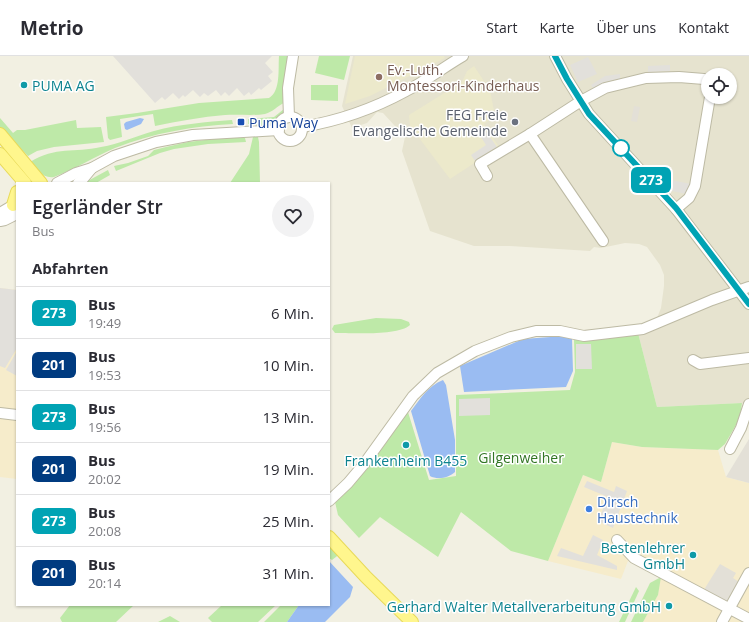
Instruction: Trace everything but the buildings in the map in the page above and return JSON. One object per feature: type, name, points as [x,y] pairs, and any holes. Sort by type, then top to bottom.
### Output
[{"type":"main road","points":[[0,134],[40,182]]},
{"type":"main road","points":[[3,158],[20,180]]},
{"type":"main road","points":[[10,209],[16,194]]},
{"type":"main road","points":[[330,538],[366,577],[412,622]]},
{"type":"street","points":[[289,117],[288,88],[293,56]]},
{"type":"street","points":[[555,56],[580,101],[596,122],[676,208],[749,304]]},
{"type":"street","points":[[302,127],[329,122],[383,103],[412,88],[457,58]]},
{"type":"street","points":[[487,176],[480,164],[530,134],[580,101],[605,88],[646,78],[679,77],[701,79]]},
{"type":"street","points":[[676,208],[689,198],[695,186],[709,104]]},
{"type":"street","points":[[289,117],[296,118],[302,127],[298,137],[291,140],[285,139],[279,130],[282,120],[289,117]]},
{"type":"street","points":[[59,182],[76,173],[92,168],[114,156],[136,147],[156,142],[193,135],[279,130]]},
{"type":"street","points":[[530,134],[603,240]]},
{"type":"street","points":[[79,182],[92,168]]},
{"type":"street","points":[[0,221],[5,220],[10,209]]},
{"type":"street","points":[[330,500],[348,483],[364,464],[413,396],[437,373],[475,351],[511,337],[536,331],[560,331],[584,336],[643,329],[712,300],[749,287]]},
{"type":"street","points":[[693,360],[700,364],[749,358]]},
{"type":"street","points":[[730,449],[741,428],[749,404]]},
{"type":"street","points":[[0,413],[16,415]]},
{"type":"street","points":[[617,540],[634,558],[749,618]]},
{"type":"street","points":[[722,622],[749,573]]},
{"type":"shaded area","points":[[113,56],[272,56],[265,63],[273,72],[268,76],[272,81],[261,90],[259,88],[251,95],[249,92],[244,96],[237,88],[229,96],[225,92],[221,96],[216,90],[208,96],[204,93],[200,97],[193,90],[185,97],[183,95],[179,99],[173,93],[165,100],[162,97],[155,103]]},
{"type":"shaded area","points":[[353,56],[749,56],[749,407],[742,403],[657,407],[638,333],[657,318],[661,308],[664,275],[660,265],[647,247],[639,244],[625,243],[601,248],[594,247],[590,251],[510,246],[474,246],[430,231],[402,151],[405,137],[383,113],[377,112],[367,123],[352,128],[342,106]]},
{"type":"shaded area","name":"Ev.-Luth. Montessori-Kinderhaus","points":[[355,56],[444,56],[445,58],[370,96],[345,104]]},
{"type":"shaded area","points":[[588,57],[597,74],[578,82],[570,65]]},
{"type":"shaded area","points":[[670,65],[670,71],[648,72],[648,66]]},
{"type":"shaded area","points":[[474,66],[490,90],[495,116],[484,124],[499,147],[450,179],[410,126],[409,115],[462,82],[467,71]]},
{"type":"shaded area","points":[[620,74],[620,79],[605,82],[594,89],[591,85],[605,76]]},
{"type":"shaded area","points":[[634,106],[640,107],[637,122],[631,121]]},
{"type":"shaded area","points":[[485,130],[497,147],[475,161],[471,155],[486,145],[479,134]]},
{"type":"shaded area","points":[[666,179],[691,184],[686,194],[663,189]]},
{"type":"shaded area","points":[[0,288],[16,290],[16,479],[0,477]]},
{"type":"shaded area","points":[[0,288],[16,290],[16,350],[5,368],[0,366]]},
{"type":"shaded area","points":[[576,344],[591,344],[592,369],[576,369]]},
{"type":"shaded area","points":[[16,353],[16,375],[6,370]]},
{"type":"shaded area","points":[[490,398],[490,415],[459,416],[459,399]]},
{"type":"shaded area","points":[[749,439],[749,483],[726,477]]},
{"type":"shaded area","points":[[612,442],[642,447],[718,450],[726,477],[749,483],[749,622],[643,622],[658,595],[660,577],[628,561],[621,579],[548,561],[583,475],[601,482]]},
{"type":"shaded area","points":[[587,481],[614,492],[616,486],[627,491],[613,528],[598,521],[608,497],[584,487]]},
{"type":"shaded area","points":[[593,535],[603,540],[597,555],[617,566],[617,570],[557,556],[561,548],[583,556]]},
{"type":"shaded area","points":[[720,564],[736,573],[733,578],[739,582],[730,608],[702,593]]},
{"type":"green space","points":[[279,56],[290,56],[283,91],[284,103],[268,113],[255,115],[216,116],[190,119],[155,126],[153,114],[120,119],[122,137],[110,140],[108,138],[106,117],[199,103],[269,98],[273,95],[277,85]]},
{"type":"green space","points":[[319,56],[350,56],[344,80],[315,73]]},
{"type":"green space","points":[[311,85],[338,85],[338,101],[311,100]]},
{"type":"green space","points":[[284,109],[282,115],[275,122],[265,125],[248,124],[248,119],[274,117]]},
{"type":"green space","points":[[0,118],[13,133],[17,130],[25,130],[76,120],[77,128],[101,127],[104,142],[54,147],[37,151],[28,156],[23,151],[20,152],[0,129]]},
{"type":"green space","points":[[232,120],[233,124],[203,126],[144,138],[115,148],[54,177],[43,175],[30,162],[48,154],[108,146],[164,129]]},
{"type":"green space","points":[[253,137],[258,137],[260,182],[231,182],[249,154]]},
{"type":"green space","points":[[222,138],[245,138],[246,142],[208,144],[174,149],[160,153],[116,171],[114,166],[148,156],[154,150],[188,142]]},
{"type":"green space","points":[[108,170],[110,175],[98,182],[86,182]]},
{"type":"green space","points":[[376,318],[401,319],[409,322],[410,325],[404,329],[396,331],[376,333],[335,333],[332,329],[334,325]]},
{"type":"green space","name":"Gilgenweiher","points":[[638,333],[657,407],[742,403],[740,418],[725,444],[718,450],[642,447],[612,442],[601,482],[583,475],[548,561],[511,551],[461,512],[438,557],[380,517],[359,538],[338,515],[335,502],[408,412],[429,480],[456,476],[456,395],[570,390],[575,372],[574,340]]},
{"type":"green space","points":[[330,542],[341,553],[332,560],[330,559]]},
{"type":"green space","points":[[661,577],[658,595],[643,622],[631,622],[650,583]]},
{"type":"green space","points":[[636,587],[639,591],[625,622],[619,622]]},
{"type":"green space","points":[[69,606],[133,606],[116,622],[62,622],[60,618]]},
{"type":"green space","points":[[221,606],[275,606],[258,622],[212,622],[208,618]]},
{"type":"green space","points":[[280,606],[298,606],[287,622],[264,622]]},
{"type":"green space","points":[[170,616],[180,622],[158,622]]},
{"type":"water","points":[[140,118],[144,119],[141,124],[127,130],[125,129],[124,124],[126,122]]},
{"type":"water","points":[[564,336],[572,339],[573,371],[566,387],[464,392],[460,366],[523,339]]},
{"type":"water","name":"Gilgenweiher","points":[[443,380],[446,385],[455,440],[455,472],[446,477],[436,478],[430,476],[411,411],[429,389]]},
{"type":"water","points":[[330,562],[353,587],[350,597],[325,622],[287,622],[298,606],[330,606]]},
{"type":"bus line","name":"273","points":[[555,56],[567,79],[589,114],[676,208],[749,304]]},
{"type":"place","name":"Ev.-Luth. Montessori-Kinderhaus","points":[[379,77]]},
{"type":"place","name":"PUMA AG","points":[[24,85]]},
{"type":"place","name":"Puma Way","points":[[241,122]]},
{"type":"place","name":"FEG Freie Evangelische Gemeinde","points":[[515,122]]},
{"type":"place","name":"Frankenheim B455","points":[[406,445]]},
{"type":"place","name":"Dirsch Haustechnik","points":[[589,509]]},
{"type":"place","name":"Bestenlehrer GmbH","points":[[693,555]]},
{"type":"place","name":"Gerhard Walter Metallverarbeitung GmbH","points":[[669,606]]}]
